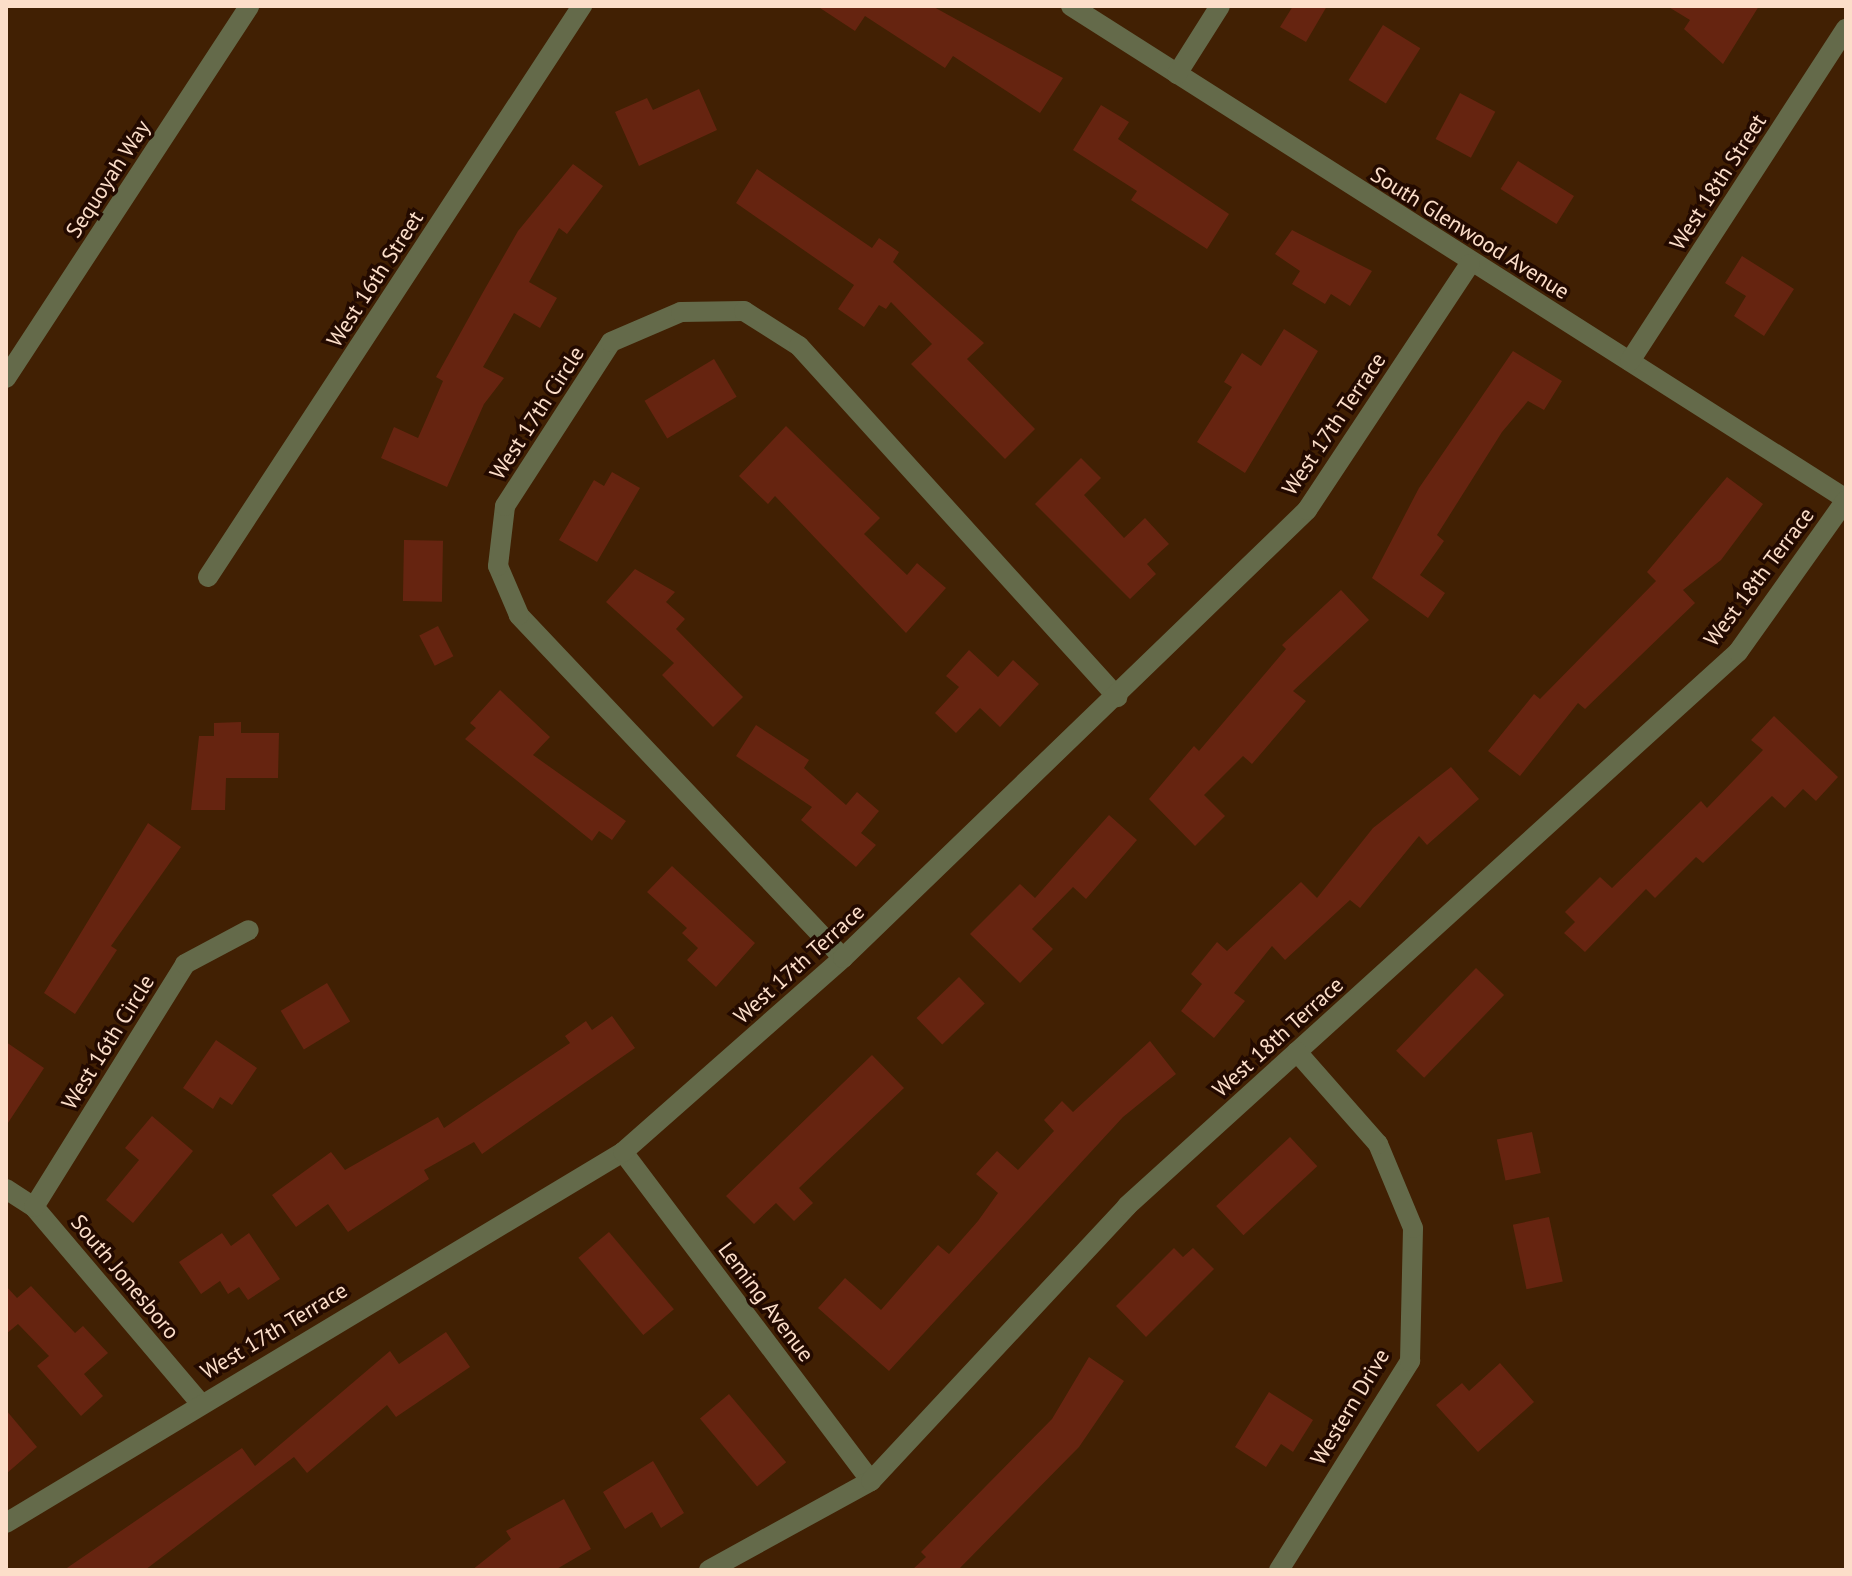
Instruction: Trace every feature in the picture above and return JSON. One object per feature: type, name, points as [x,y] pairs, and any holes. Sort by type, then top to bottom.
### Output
[{"type":"street","name":"Sequoyah Way","points":[[6,378],[249,6]]},
{"type":"street","name":"West 16th Street","points":[[208,577],[582,6]]},
{"type":"street","name":"South Glenwood Avenue","points":[[1071,6],[1470,264],[1630,361],[1846,499]]},
{"type":"street","points":[[1177,74],[1220,6]]},
{"type":"street","name":"West 18th Street","points":[[1630,361],[1846,29]]},
{"type":"street","name":"West 17th Terrace","points":[[6,1523],[200,1403],[623,1152],[843,958],[1117,697],[1307,510],[1470,264]]},
{"type":"street","name":"West 17th Circle","points":[[843,958],[519,615],[498,566],[505,506],[611,342],[681,312],[744,311],[799,346],[1117,697]]},
{"type":"street","name":"West 18th Terrace","points":[[709,1570],[871,1481],[1127,1206],[1738,652],[1846,499]]},
{"type":"street","name":"West 16th Circle","points":[[34,1207],[185,964],[249,930]]},
{"type":"street","name":"Western Drive","points":[[1279,1570],[1410,1361],[1413,1228],[1378,1144],[1297,1052]]},
{"type":"street","name":"Leming Avenue","points":[[623,1152],[871,1481]]},
{"type":"street","name":"South Jonesboro","points":[[6,1189],[34,1207],[200,1403]]},
{"type":"building","points":[[817,6],[932,6],[1063,78],[1040,113],[953,56],[945,68],[865,16],[855,31]]},
{"type":"building","points":[[1293,6],[1327,6],[1306,42],[1280,27]]},
{"type":"building","points":[[1667,6],[1759,6],[1723,64],[1684,29],[1690,20]]},
{"type":"building","points":[[1383,25],[1420,48],[1386,103],[1349,80]]},
{"type":"building","points":[[699,89],[717,130],[639,166],[615,112],[647,98],[653,110]]},
{"type":"building","points":[[1460,93],[1495,112],[1471,158],[1436,139]]},
{"type":"building","points":[[1101,105],[1129,122],[1118,139],[1229,214],[1207,249],[1131,200],[1137,191],[1073,150]]},
{"type":"building","points":[[1518,161],[1574,196],[1556,224],[1501,189]]},
{"type":"building","points":[[573,164],[603,186],[567,234],[559,228],[529,282],[557,298],[540,328],[514,313],[483,367],[504,378],[484,404],[447,487],[381,458],[394,427],[418,438],[443,381],[436,377],[482,294],[518,231]]},
{"type":"building","points":[[757,169],[872,248],[879,238],[899,252],[893,262],[984,343],[967,359],[1035,429],[1005,459],[911,364],[932,344],[891,302],[886,309],[879,305],[864,327],[838,309],[854,285],[736,203]]},
{"type":"building","points":[[1292,230],[1372,271],[1350,306],[1331,294],[1325,304],[1292,284],[1300,271],[1275,254]]},
{"type":"building","points":[[1742,256],[1794,289],[1764,336],[1734,316],[1746,296],[1725,283]]},
{"type":"building","points":[[1284,329],[1318,351],[1245,473],[1197,442],[1232,387],[1224,382],[1242,353],[1261,366]]},
{"type":"building","points":[[1513,351],[1562,381],[1544,410],[1528,401],[1502,432],[1437,535],[1444,541],[1420,575],[1445,593],[1428,618],[1372,578],[1419,488]]},
{"type":"building","points":[[714,359],[737,397],[667,438],[645,401]]},
{"type":"building","points":[[786,426],[880,518],[864,534],[907,575],[917,563],[946,588],[906,633],[775,496],[768,504],[739,476]]},
{"type":"building","points":[[1081,458],[1101,478],[1084,495],[1124,538],[1145,518],[1169,544],[1147,564],[1156,574],[1130,599],[1035,504]]},
{"type":"building","points":[[612,472],[640,488],[597,562],[559,540],[594,480],[604,486]]},
{"type":"building","points":[[1727,477],[1763,504],[1721,560],[1683,590],[1695,603],[1585,709],[1578,703],[1520,776],[1488,751],[1534,694],[1540,699],[1656,581],[1647,572]]},
{"type":"building","points":[[404,540],[443,541],[442,602],[403,601]]},
{"type":"building","points":[[635,569],[675,592],[666,602],[685,619],[676,629],[743,697],[713,727],[662,675],[674,663],[606,602]]},
{"type":"building","points":[[1341,590],[1369,620],[1293,691],[1306,701],[1252,764],[1243,756],[1204,795],[1225,816],[1195,846],[1149,799],[1194,746],[1199,751],[1286,649],[1282,645]]},
{"type":"building","points":[[438,626],[453,656],[435,666],[419,636]]},
{"type":"building","points":[[969,650],[998,677],[1013,660],[1039,684],[1000,727],[980,708],[956,733],[935,713],[959,687],[946,676]]},
{"type":"building","points":[[500,690],[550,737],[533,755],[626,821],[612,840],[599,831],[592,841],[465,739],[476,728],[470,723]]},
{"type":"building","points":[[1774,716],[1838,777],[1816,801],[1803,789],[1785,808],[1772,796],[1703,863],[1696,857],[1655,898],[1646,889],[1585,952],[1564,933],[1575,922],[1565,912],[1600,877],[1612,888],[1701,801],[1707,808],[1763,750],[1751,740]]},
{"type":"building","points":[[241,722],[241,733],[279,733],[278,778],[226,778],[225,810],[191,810],[199,736],[214,736],[214,723]]},
{"type":"building","points":[[756,725],[809,760],[804,768],[846,805],[857,792],[879,811],[861,833],[876,845],[856,867],[801,820],[812,807],[736,756]]},
{"type":"building","points":[[1451,767],[1479,799],[1427,845],[1419,836],[1360,908],[1350,900],[1285,960],[1272,946],[1234,993],[1245,1001],[1214,1038],[1181,1011],[1202,984],[1191,974],[1217,942],[1227,951],[1301,882],[1317,898],[1373,828]]},
{"type":"building","points":[[1109,815],[1137,840],[1086,899],[1073,887],[1032,929],[1053,949],[1020,983],[970,934],[1020,884],[1035,898]]},
{"type":"building","points":[[148,823],[181,847],[111,946],[117,950],[75,1014],[44,993]]},
{"type":"building","points":[[672,866],[755,943],[716,987],[687,960],[698,948],[682,933],[687,928],[647,892]]},
{"type":"building","points":[[1476,968],[1504,995],[1424,1078],[1396,1051]]},
{"type":"building","points":[[959,977],[985,1004],[942,1045],[917,1018]]},
{"type":"building","points":[[327,983],[350,1022],[304,1049],[281,1011]]},
{"type":"building","points":[[612,1016],[635,1048],[482,1154],[474,1142],[424,1170],[429,1179],[348,1232],[328,1204],[296,1227],[272,1195],[331,1152],[345,1170],[438,1117],[444,1128],[570,1043],[565,1036],[586,1021],[592,1030]]},
{"type":"building","points":[[216,1040],[257,1068],[232,1105],[220,1097],[213,1109],[183,1088]]},
{"type":"building","points":[[1150,1041],[1176,1074],[1123,1117],[889,1371],[818,1308],[845,1278],[881,1310],[938,1245],[949,1254],[978,1221],[998,1193],[976,1174],[997,1151],[1018,1170],[1054,1131],[1044,1120],[1062,1101],[1073,1112]]},
{"type":"building","points":[[6,1042],[44,1068],[6,1126]]},
{"type":"building","points":[[872,1055],[904,1088],[799,1188],[813,1203],[794,1221],[776,1203],[754,1224],[726,1196]]},
{"type":"building","points":[[152,1116],[193,1151],[133,1223],[106,1200],[139,1160],[125,1148]]},
{"type":"building","points":[[1532,1132],[1541,1173],[1506,1181],[1497,1139]]},
{"type":"building","points":[[1290,1137],[1317,1166],[1243,1235],[1216,1206]]},
{"type":"building","points":[[1549,1217],[1563,1282],[1527,1289],[1513,1225]]},
{"type":"building","points":[[609,1232],[674,1309],[643,1335],[578,1258]]},
{"type":"building","points":[[222,1233],[231,1246],[249,1233],[280,1279],[248,1300],[239,1287],[228,1294],[220,1281],[201,1294],[179,1262]]},
{"type":"building","points":[[1174,1248],[1183,1257],[1193,1248],[1214,1269],[1146,1337],[1116,1306]]},
{"type":"building","points":[[6,1286],[17,1298],[31,1286],[75,1333],[83,1326],[108,1353],[84,1374],[103,1396],[81,1416],[37,1366],[49,1356],[18,1324],[6,1334]]},
{"type":"building","points":[[446,1332],[470,1367],[396,1417],[387,1405],[307,1473],[294,1457],[145,1570],[64,1570],[242,1448],[255,1466],[390,1351],[399,1364]]},
{"type":"building","points":[[1089,1357],[1124,1381],[1079,1447],[958,1570],[912,1570],[926,1557],[921,1552],[1052,1419]]},
{"type":"building","points":[[1500,1363],[1534,1402],[1478,1452],[1436,1405],[1462,1383],[1469,1391]]},
{"type":"building","points":[[1269,1392],[1313,1420],[1293,1452],[1281,1444],[1266,1467],[1235,1447]]},
{"type":"building","points":[[729,1394],[786,1462],[757,1487],[700,1418]]},
{"type":"building","points":[[6,1410],[37,1447],[6,1474]]},
{"type":"building","points":[[653,1461],[684,1513],[661,1528],[652,1512],[625,1529],[603,1492]]},
{"type":"building","points":[[564,1499],[591,1549],[555,1570],[472,1570],[511,1539],[506,1531]]}]
